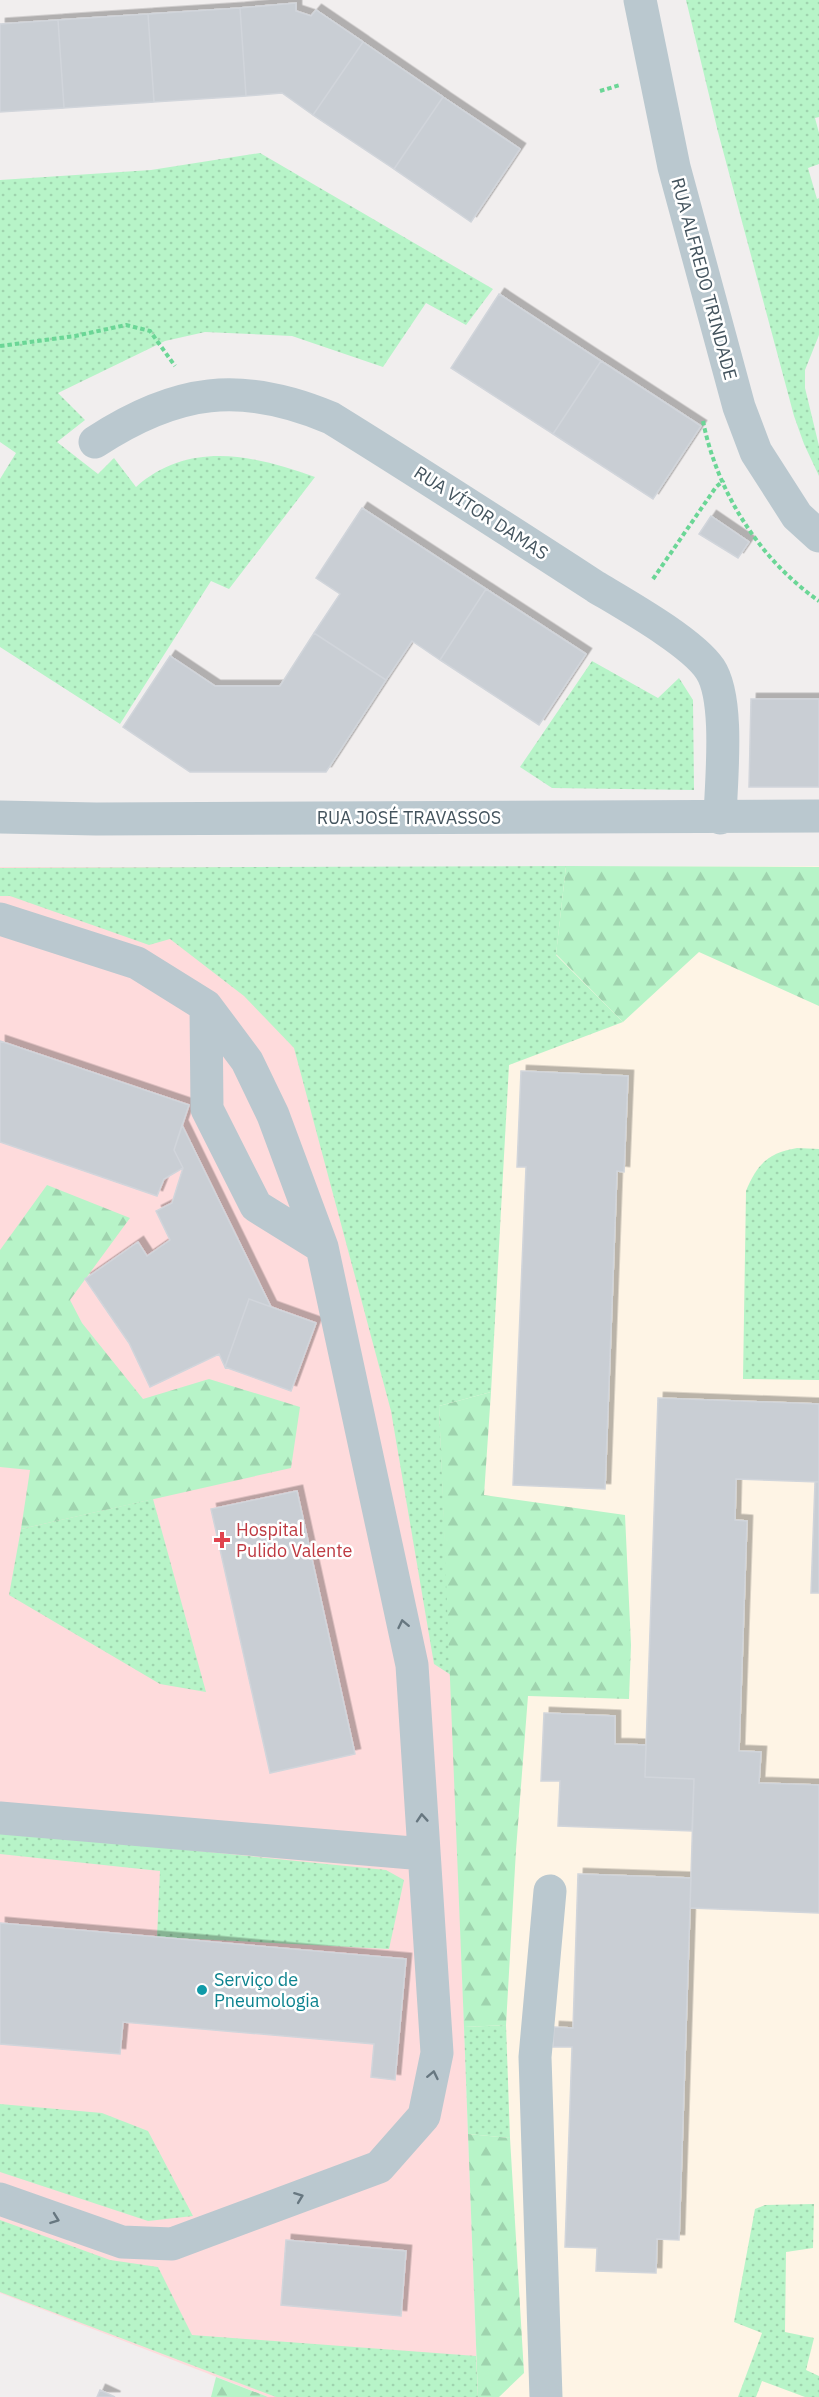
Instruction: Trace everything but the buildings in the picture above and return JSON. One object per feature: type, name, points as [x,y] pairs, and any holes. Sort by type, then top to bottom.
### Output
[{"type":"street","name":"RUA ALFREDO TRINDADE","points":[[640,0],[674,168],[739,407],[756,452],[797,516],[819,536]]},
{"type":"street","name":"RUA VÍTOR DAMAS","points":[[95,442],[122,424],[152,410],[199,398],[243,394],[273,398],[303,406],[331,418],[633,610],[687,646],[711,669],[720,696],[722,728],[720,818]]},
{"type":"street","name":"RUA JOSÉ TRAVASSOS","points":[[0,817],[96,819],[819,816]]},
{"type":"street","points":[[0,919],[137,963],[206,1006],[247,1061],[273,1115],[322,1247],[412,1665],[437,2053],[424,2116],[379,2167],[172,2244],[122,2242],[0,2199]]},
{"type":"street","points":[[206,1006],[207,1109],[256,1206],[322,1247]]},
{"type":"street","points":[[0,1818],[424,1854]]},
{"type":"street","points":[[546,2397],[535,2057],[550,1892]]},
{"type":"path","points":[[600,91],[624,83]]},
{"type":"path","points":[[0,346],[75,336],[126,325],[150,331],[199,398]]},
{"type":"path","points":[[633,610],[716,486],[756,452]]},
{"type":"shaded area","points":[[819,866],[819,2397],[478,2397],[439,1406],[422,867]]},
{"type":"shaded area","name":"Hospital Pulido Valente","points":[[0,867],[422,867],[439,1406],[478,2397],[268,2397],[0,2293]]},
{"type":"green space","points":[[686,0],[819,0],[819,117],[815,118],[819,133],[819,164],[808,168],[817,199],[819,198],[819,335],[805,370],[805,388],[819,446],[819,476],[794,416],[718,132]]},
{"type":"green space","points":[[260,153],[493,289],[466,325],[426,303],[383,367],[292,336],[205,332],[165,341],[58,393],[85,420],[57,442],[98,474],[114,458],[136,487],[156,472],[200,457],[246,458],[315,477],[229,589],[211,581],[120,724],[0,647],[0,479],[16,453],[0,442],[0,180],[151,170]]},
{"type":"green space","points":[[592,661],[658,698],[679,678],[693,700],[694,790],[552,788],[520,767]]},
{"type":"green space","points":[[566,866],[556,955],[623,1022],[509,1065],[491,1392],[439,1406],[451,1675],[434,1664],[391,1411],[294,1048],[244,996],[170,939],[149,945],[10,896],[0,896],[0,868]]},
{"type":"green space","points":[[566,866],[819,867],[819,1006],[699,952],[623,1022],[556,954]]},
{"type":"green space","points":[[797,1148],[819,1149],[819,1380],[743,1379],[746,1191],[759,1167],[765,1161],[778,1153]]},
{"type":"green space","points":[[47,1185],[130,1218],[70,1300],[82,1323],[143,1399],[209,1379],[300,1407],[291,1468],[21,1529],[30,1470],[0,1467],[0,1250]]},
{"type":"green space","points":[[491,1392],[484,1495],[625,1515],[631,1645],[629,1699],[528,1696],[506,2025],[464,2027],[439,1406]]},
{"type":"green space","points":[[153,1499],[206,1692],[160,1684],[9,1595],[21,1529]]},
{"type":"green space","points":[[0,1831],[386,1870],[404,1880],[389,1949],[157,1937],[160,1871],[0,1854]]},
{"type":"green space","points":[[506,2025],[510,2138],[468,2134],[464,2027]]},
{"type":"green space","points":[[0,2104],[102,2113],[148,2131],[193,2216],[148,2221],[0,2172]]},
{"type":"green space","points":[[468,2134],[510,2138],[524,2373],[499,2397],[478,2397]]},
{"type":"green space","points":[[814,2204],[813,2248],[786,2252],[785,2332],[814,2338],[806,2370],[819,2376],[819,2397],[805,2397],[762,2381],[756,2397],[738,2397],[762,2333],[734,2322],[755,2209],[765,2205]]},
{"type":"green space","points":[[0,2220],[110,2260],[158,2267],[192,2335],[476,2356],[478,2397],[276,2397],[0,2292]]},
{"type":"green space","points":[[216,2377],[268,2397],[211,2397]]},
{"type":"place","name":"Hospital Pulido Valente","points":[[222,1540]]},
{"type":"place","name":"Serviço de Pneumologia","points":[[202,1990]]}]
